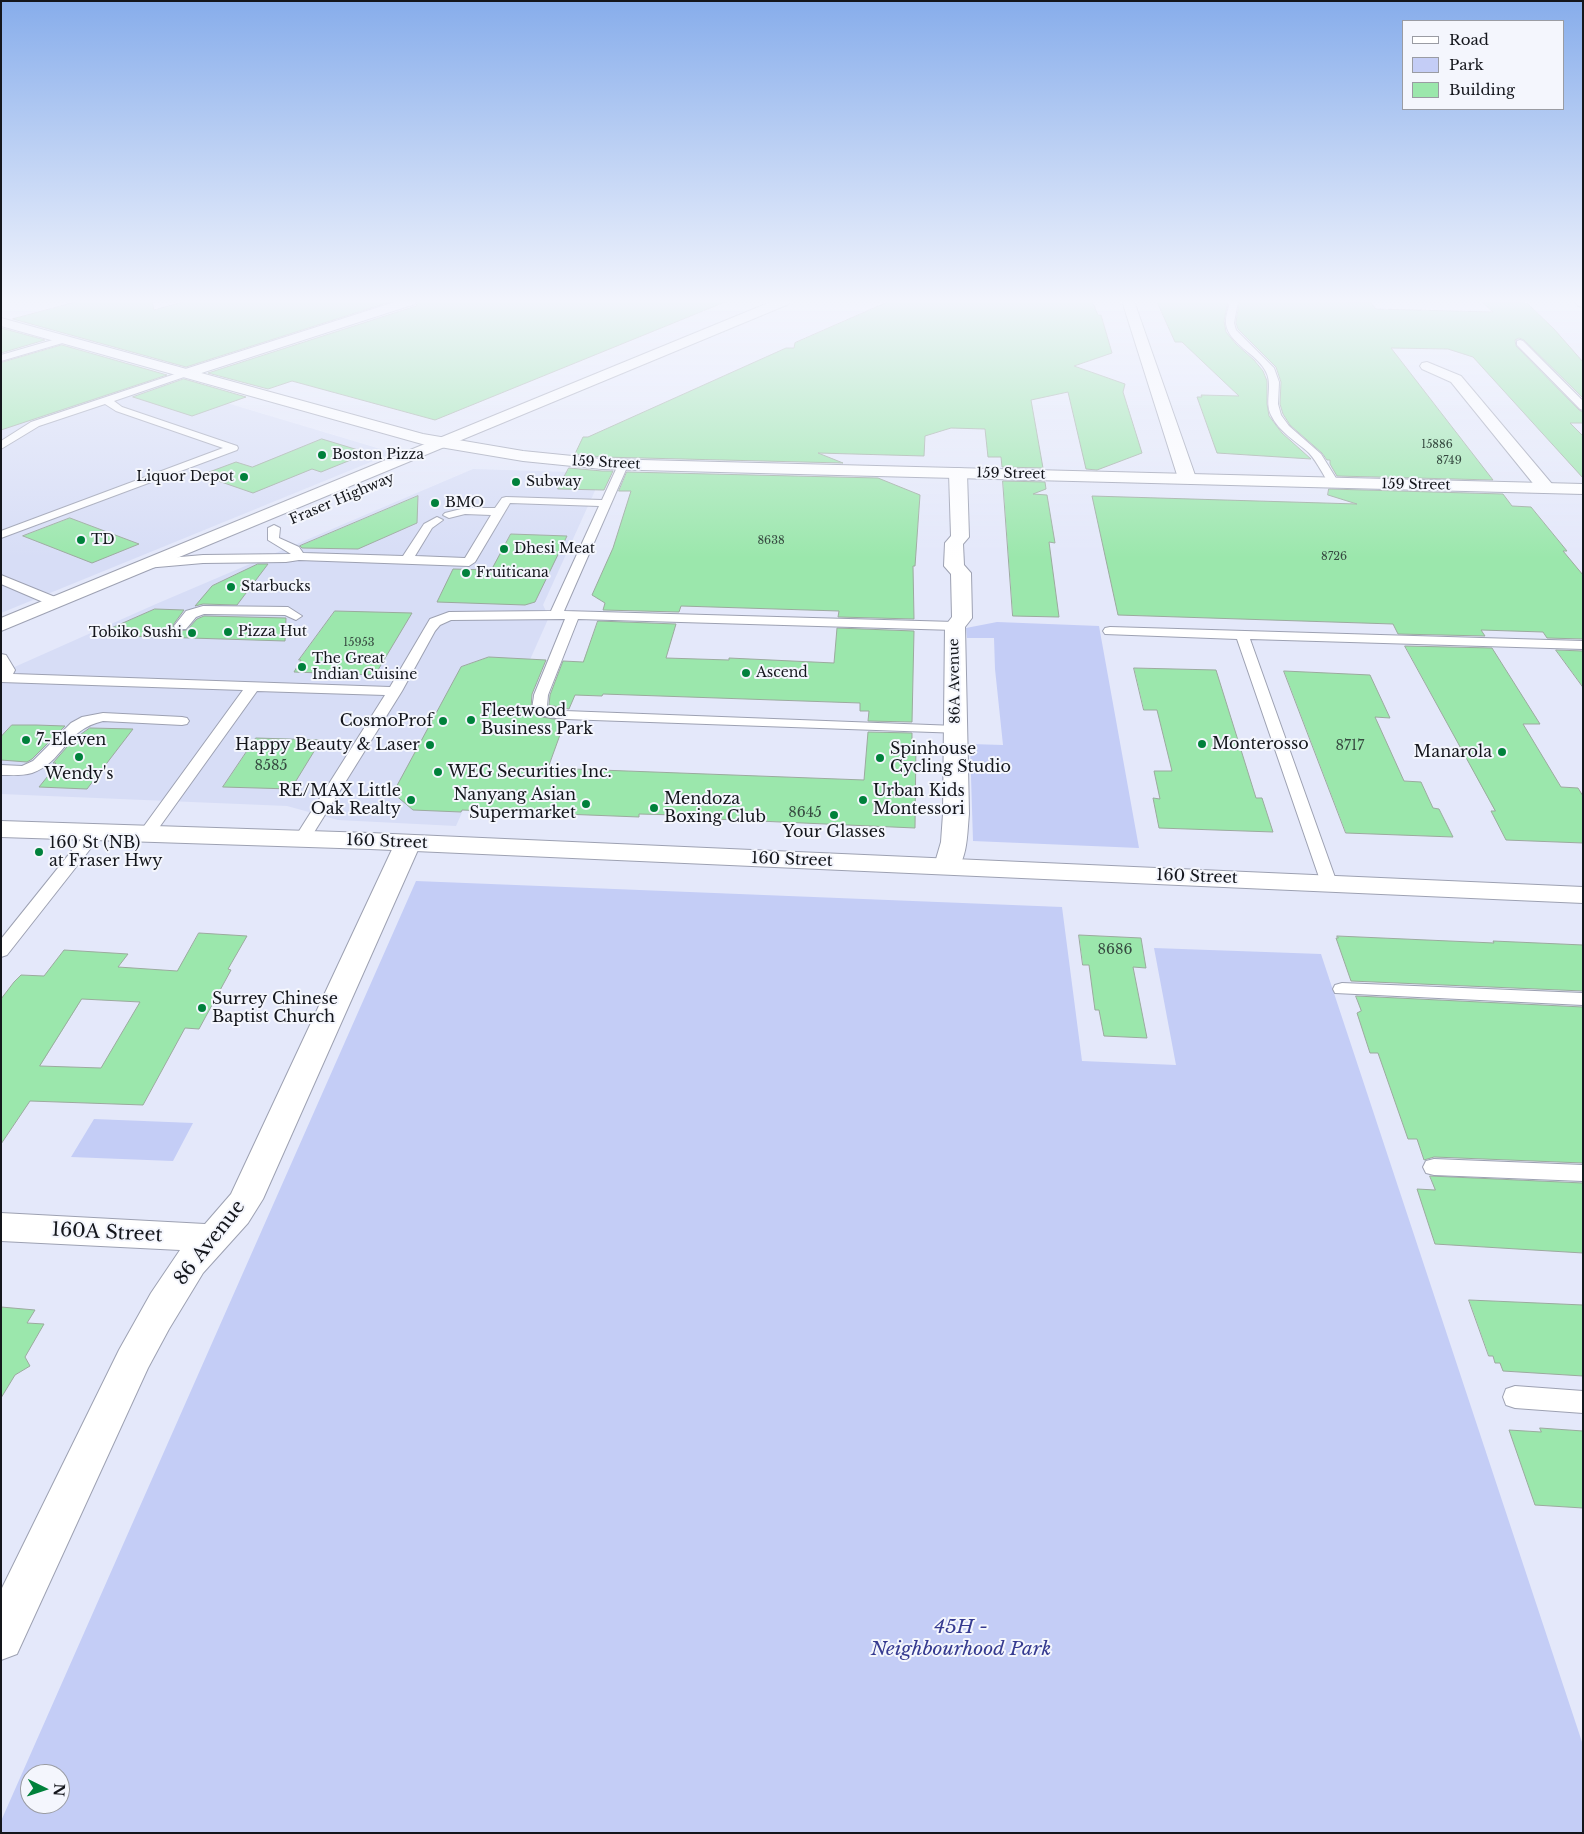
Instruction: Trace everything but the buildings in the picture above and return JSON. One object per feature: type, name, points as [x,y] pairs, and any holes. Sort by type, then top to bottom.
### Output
[{"type":"street","name":"159 Street","points":[[231,387],[440,443],[552,460],[623,464],[1583,489]]},
{"type":"street","name":"Fraser Highway","points":[[1,625],[576,387]]},
{"type":"street","name":"Fraser Highway","points":[[146,564],[274,528],[586,395],[599,387]]},
{"type":"street","points":[[1157,387],[1187,478]]},
{"type":"street","points":[[1462,387],[1546,488]]},
{"type":"street","name":"86A Avenue","points":[[947,866],[954,842],[956,814],[955,626],[962,618],[961,573],[954,566],[954,543],[960,537],[958,473]]},
{"type":"street","name":"Fraser Highway","points":[[1,633],[55,602]]},
{"type":"street","name":"160 Street","points":[[1,829],[408,843],[1583,895]]},
{"type":"street","name":"86 Avenue","points":[[1,1638],[132,1361],[174,1288],[201,1251],[231,1221],[246,1199],[408,843]]},
{"type":"street","name":"160A Street","points":[[1,1227],[213,1238]]},
{"type":"lane","points":[[1,446],[35,424],[146,387]]},
{"type":"lane","points":[[1275,387],[1273,404],[1276,415],[1286,428],[1314,452],[1334,483]]},
{"type":"lane","points":[[1563,387],[1583,407]]},
{"type":"lane","points":[[1,535],[233,448],[119,409],[106,400]]},
{"type":"lane","points":[[554,616],[623,464]]},
{"type":"lane","points":[[146,564],[204,559],[286,558],[299,556],[469,562],[506,500],[605,503]]},
{"type":"lane","points":[[448,515],[465,512],[499,512]]},
{"type":"lane","points":[[407,560],[428,526],[437,520]]},
{"type":"lane","points":[[274,528],[274,540],[295,550],[299,556]]},
{"type":"lane","points":[[1,579],[55,602]]},
{"type":"lane","points":[[181,626],[192,614],[212,609],[288,611],[296,616]]},
{"type":"lane","points":[[573,615],[541,695],[540,708],[548,712],[565,716],[956,730]]},
{"type":"lane","points":[[302,839],[395,691],[429,630],[440,619],[449,616],[573,615],[955,626]]},
{"type":"lane","points":[[1110,631],[1583,645]]},
{"type":"lane","points":[[1242,635],[1329,883]]},
{"type":"lane","points":[[1,658],[8,670],[3,678]]},
{"type":"lane","points":[[3,678],[395,691]]},
{"type":"lane","points":[[147,833],[253,686]]},
{"type":"lane","points":[[1,770],[21,770],[42,762],[70,729],[82,721],[92,718],[182,721]]},
{"type":"lane","points":[[1,951],[96,831]]},
{"type":"lane","points":[[1342,988],[1583,999]]},
{"type":"lane","points":[[1434,1166],[1583,1174]]},
{"type":"lane","points":[[1515,1397],[1583,1402]]},
{"type":"shaded area","points":[[1,387],[172,387],[387,451],[388,455],[1,613]]},
{"type":"shaded area","points":[[473,469],[603,473],[543,605],[549,617],[456,826],[338,820],[287,806],[1,794],[1,673],[156,604]]},
{"type":"green space","points":[[997,622],[1099,626],[1139,848],[973,841],[970,744],[1003,745],[995,669],[994,638],[967,638],[966,628]]},
{"type":"green space","name":"45H - Neighbourhood Park","points":[[416,881],[1062,907],[1082,1061],[1176,1065],[1154,948],[1321,954],[1583,1745],[1583,1833],[1,1833],[1,1821],[20,1778],[20,1814],[70,1814],[70,1764],[26,1764]]},
{"type":"green space","points":[[94,1119],[193,1123],[173,1161],[71,1157]]},
{"type":"place","name":"Boston Pizza","points":[[322,455]]},
{"type":"place","name":"Liquor Depot","points":[[244,477]]},
{"type":"place","name":"Subway","points":[[516,482]]},
{"type":"place","name":"BMO","points":[[435,503]]},
{"type":"place","name":"TD","points":[[81,540]]},
{"type":"place","name":"Dhesi Meat","points":[[504,549]]},
{"type":"place","name":"Fruiticana","points":[[466,573]]},
{"type":"place","name":"Starbucks","points":[[231,587]]},
{"type":"place","name":"Pizza Hut","points":[[228,632]]},
{"type":"place","name":"Tobiko Sushi","points":[[192,633]]},
{"type":"place","name":"The Great Indian Cuisine","points":[[302,667]]},
{"type":"place","name":"Ascend","points":[[746,673]]},
{"type":"place","name":"Fleetwood Business Park","points":[[471,720]]},
{"type":"place","name":"CosmoProf","points":[[443,721]]},
{"type":"place","name":"7-Eleven","points":[[26,740]]},
{"type":"place","name":"Monterosso","points":[[1202,744]]},
{"type":"place","name":"Happy Beauty & Laser","points":[[430,745]]},
{"type":"place","name":"Manarola","points":[[1502,752]]},
{"type":"place","name":"Wendy's","points":[[79,757]]},
{"type":"place","name":"Spinhouse Cycling Studio","points":[[880,758]]},
{"type":"place","name":"WEG Securities Inc.","points":[[438,772]]},
{"type":"place","name":"RE/MAX Little Oak Realty","points":[[411,800]]},
{"type":"place","name":"Urban Kids Montessori","points":[[863,800]]},
{"type":"place","name":"Nanyang Asian Supermarket","points":[[586,804]]},
{"type":"place","name":"Mendoza Boxing Club","points":[[654,808]]},
{"type":"place","name":"Your Glasses","points":[[834,815]]},
{"type":"place","name":"160 St (NB) at Fraser Hwy","points":[[39,852]]},
{"type":"place","name":"Surrey Chinese Baptist Church","points":[[202,1008]]}]
